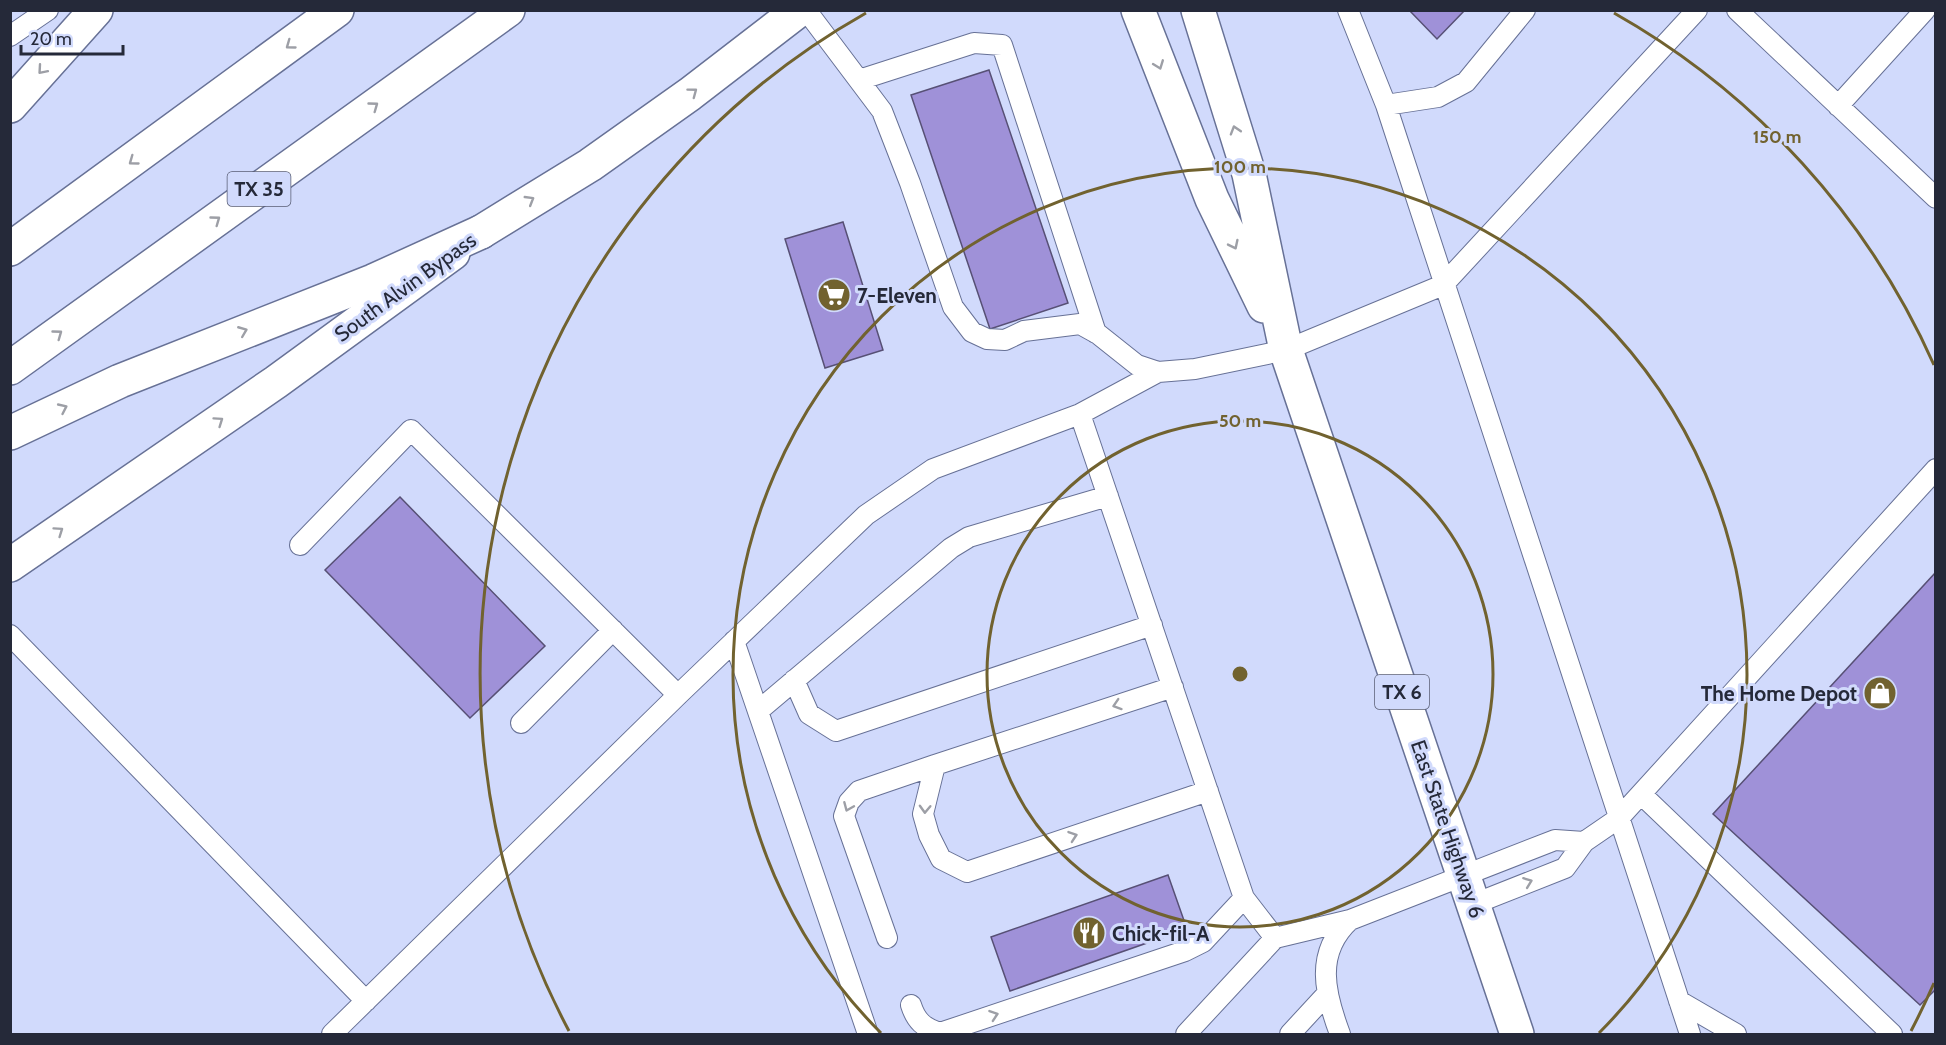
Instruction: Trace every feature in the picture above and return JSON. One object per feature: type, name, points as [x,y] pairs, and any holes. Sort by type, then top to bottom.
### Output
[{"type":"main road","points":[[10,106],[96,10]]},
{"type":"main road","points":[[10,249],[338,10]]},
{"type":"main road","name":"TX 35","points":[[10,368],[508,10]]},
{"type":"main road","name":"South Alvin Bypass","points":[[10,564],[276,382],[481,232],[599,158],[690,94],[799,10]]},
{"type":"main road","name":"East State Highway 6","points":[[1138,10],[1212,199],[1286,350]]},
{"type":"main road","name":"East State Highway 6","points":[[1198,10],[1249,174],[1286,350],[1517,1035]]},
{"type":"main road","points":[[10,433],[120,381],[373,281],[481,232]]},
{"type":"lane","points":[[10,36],[48,10]]},
{"type":"lane","points":[[806,10],[882,111],[910,183],[953,307],[972,332],[987,339],[1005,340],[1024,331],[1080,324],[1096,333],[1137,365],[1158,372],[1195,369],[1286,350],[1443,285],[1697,10]]},
{"type":"lane","points":[[1348,10],[1386,105],[1690,1035]]},
{"type":"lane","points":[[1386,105],[1438,97],[1466,82],[1525,10]]},
{"type":"lane","points":[[1737,10],[1935,198]]},
{"type":"lane","points":[[1838,106],[1925,10]]},
{"type":"lane","points":[[859,80],[974,44],[1002,45],[1096,333]]},
{"type":"lane","points":[[332,1035],[678,695],[866,515],[933,469],[1080,414],[1158,372]]},
{"type":"lane","points":[[1080,414],[1244,898],[1275,938]]},
{"type":"lane","points":[[300,545],[411,430],[678,695]]},
{"type":"lane","points":[[1186,1035],[1275,938],[1565,868],[1584,842],[1619,818],[1935,469]]},
{"type":"lane","points":[[758,711],[951,548],[969,537],[1108,496]]},
{"type":"lane","points":[[794,680],[809,714],[836,731],[1152,625]]},
{"type":"lane","points":[[522,723],[613,630]]},
{"type":"lane","points":[[10,635],[366,1001]]},
{"type":"lane","points":[[734,641],[868,1035]]},
{"type":"lane","points":[[887,938],[844,816],[849,802],[859,791],[1173,687]]},
{"type":"lane","points":[[935,765],[923,814],[929,835],[941,859],[967,872],[1208,791]]},
{"type":"lane","points":[[1641,794],[1892,1035]]},
{"type":"lane","points":[[1469,891],[1555,840],[1584,842]]},
{"type":"lane","points":[[911,1005],[915,1016],[925,1028],[940,1033],[1185,951],[1203,942],[1244,898]]},
{"type":"lane","points":[[1340,1035],[1326,995],[1329,945],[1338,930],[1350,920]]},
{"type":"lane","points":[[1290,1035],[1326,995]]},
{"type":"lane","points":[[1679,1001],[1736,1035]]},
{"type":"building","points":[[1409,10],[1465,10],[1437,39]]},
{"type":"building","name":"7-Eleven","points":[[989,70],[1068,303],[990,329],[911,95]]},
{"type":"building","name":"7-Eleven","points":[[843,222],[883,350],[825,368],[785,239]]},
{"type":"building","points":[[400,497],[545,646],[470,718],[325,570]]},
{"type":"building","name":"The Home Depot","points":[[1936,572],[1936,989],[1920,1005],[1713,814]]},
{"type":"building","name":"Chick-fil-A","points":[[1168,875],[1187,929],[1010,991],[991,937]]},
{"type":"place","name":"7-Eleven","points":[[834,295]]},
{"type":"place","name":"The Home Depot","points":[[1880,693]]},
{"type":"place","name":"Chick-fil-A","points":[[1089,933]]}]
